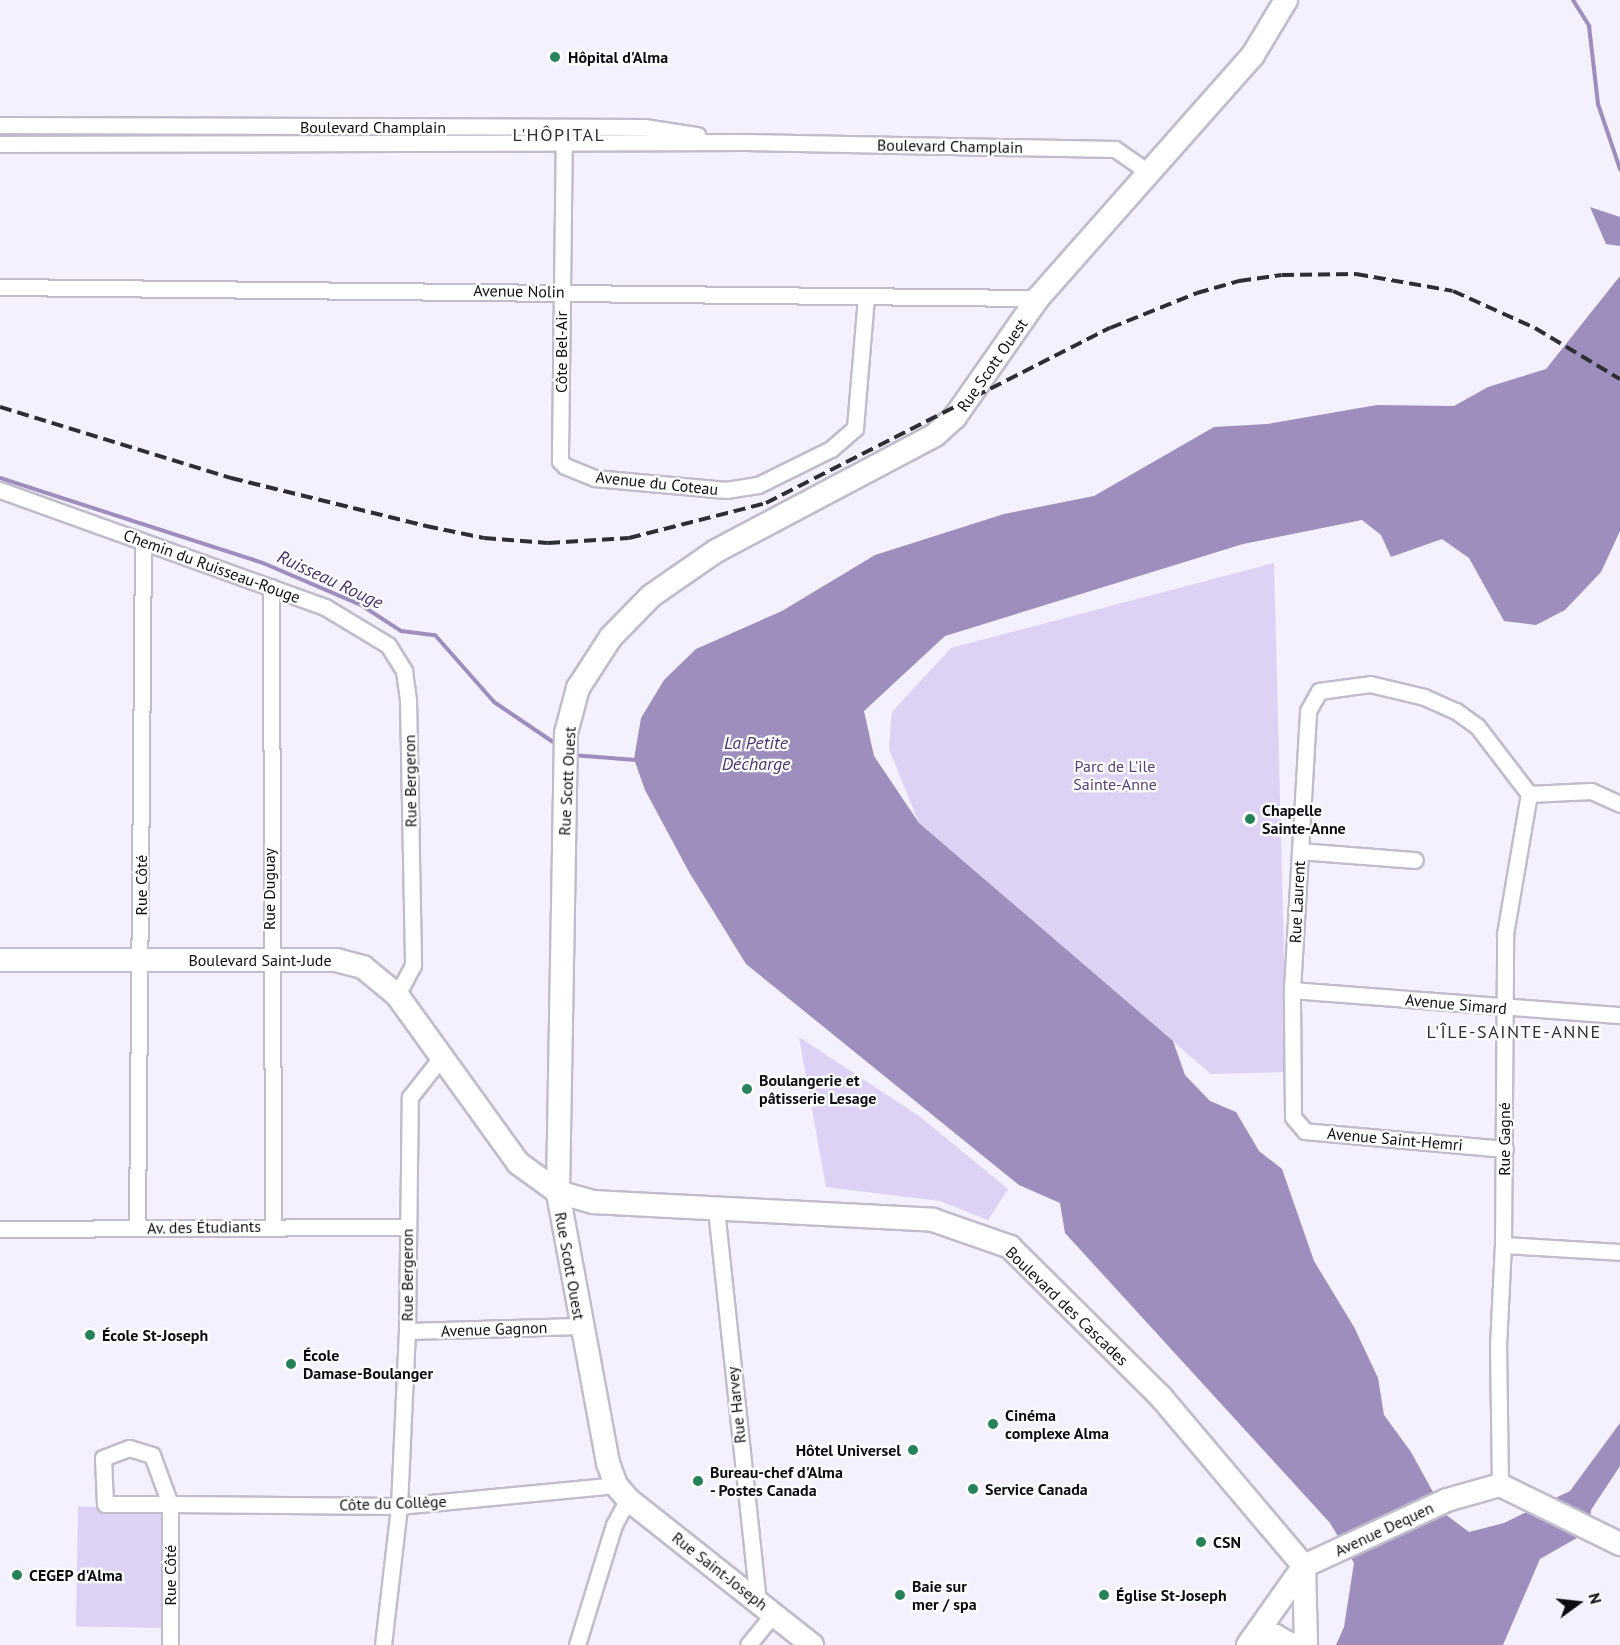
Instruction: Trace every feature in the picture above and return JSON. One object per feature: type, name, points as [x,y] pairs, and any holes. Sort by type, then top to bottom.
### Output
[{"type":"street","name":"Rue Scott Ouest","points":[[622,1492],[580,1326],[558,1192],[566,733],[578,688],[611,637],[651,596],[716,551],[935,435],[968,401],[1038,298],[1253,55],[1286,0]]},
{"type":"street","name":"Boulevard Champlain","points":[[0,125],[644,127],[745,142]]},
{"type":"street","name":"Côte Bel-Air","points":[[564,127],[560,461],[565,466]]},
{"type":"street","name":"Boulevard Champlain","points":[[0,144],[745,142],[1115,149],[1148,172]]},
{"type":"street","name":"Avenue Nolin","points":[[0,287],[561,291],[1038,298]]},
{"type":"street","name":"Avenue du Coteau","points":[[565,466],[594,478],[726,490],[758,485],[831,449],[855,428],[866,297]]},
{"type":"street","name":"Chemin du Ruisseau-Rouge","points":[[0,490],[325,607],[369,630],[388,645],[404,671]]},
{"type":"street","name":"Rue Côté","points":[[137,1228],[143,542]]},
{"type":"street","name":"Rue Duguay","points":[[270,587],[269,960],[273,1226]]},
{"type":"street","name":"Rue Bergeron","points":[[397,995],[413,965],[408,700],[404,671]]},
{"type":"street","name":"Rue Laurent","points":[[1293,1117],[1292,990],[1308,711],[1319,691],[1370,684],[1424,697],[1456,711],[1484,734],[1529,794]]},
{"type":"street","points":[[1529,794],[1591,791],[1620,804]]},
{"type":"street","name":"Rue Gagné","points":[[1509,1489],[1498,1346],[1503,1245],[1505,934],[1529,794]]},
{"type":"street","points":[[1300,851],[1415,860]]},
{"type":"street","name":"Boulevard Saint-Jude","points":[[0,960],[336,960],[363,967],[397,995],[440,1059],[518,1163],[558,1192]]},
{"type":"street","name":"Avenue Simard","points":[[1292,990],[1503,1008],[1620,1015]]},
{"type":"street","name":"Rue Bergeron","points":[[383,1645],[399,1506],[407,1331],[410,1097],[440,1059]]},
{"type":"street","name":"Avenue Saint-Hemri","points":[[1293,1117],[1305,1131],[1504,1149]]},
{"type":"street","name":"Boulevard des Cascades","points":[[558,1192],[594,1202],[933,1220],[1010,1247],[1161,1397],[1313,1562]]},
{"type":"street","name":"Rue Harvey","points":[[716,1209],[766,1607]]},
{"type":"street","name":"Av. des Étudiants","points":[[0,1229],[407,1227]]},
{"type":"street","points":[[1503,1245],[1620,1252]]},
{"type":"street","name":"Avenue Gagnon","points":[[407,1331],[580,1326]]},
{"type":"street","name":"Côte du Collège","points":[[170,1504],[152,1455],[129,1448],[104,1458],[105,1504],[399,1506],[622,1492]]},
{"type":"street","points":[[1509,1489],[1620,1544]]},
{"type":"street","name":"Avenue Dequen","points":[[1313,1562],[1447,1500],[1509,1489]]},
{"type":"street","points":[[577,1645],[622,1492]]},
{"type":"street","name":"Rue Saint-Joseph","points":[[622,1492],[812,1645]]},
{"type":"street","name":"Rue Côté","points":[[170,1504],[170,1645]]},
{"type":"street","points":[[1250,1643],[1313,1562]]},
{"type":"street","points":[[1306,1645],[1313,1562]]},
{"type":"street","points":[[748,1645],[766,1607]]},
{"type":"street","points":[[1250,1643],[1275,1636],[1292,1645]]},
{"type":"green space","name":"Parc de L'ile Sainte-Anne","points":[[1274,563],[1287,1072],[1211,1074],[919,823],[889,749],[892,712],[951,648]]},
{"type":"green space","points":[[799,1037],[919,1116],[1008,1189],[988,1220],[940,1201],[826,1187]]},
{"type":"green space","points":[[78,1506],[166,1508],[164,1628],[76,1626]]},
{"type":"water","points":[[1590,207],[1620,217],[1620,246],[1606,244]]},
{"type":"water","name":"La Petite Décharge","points":[[1620,276],[1620,531],[1601,572],[1565,610],[1536,625],[1504,621],[1469,558],[1442,539],[1391,557],[1381,535],[1362,520],[1243,544],[945,636],[864,711],[874,756],[919,823],[1173,1041],[1185,1075],[1210,1101],[1236,1112],[1259,1151],[1282,1169],[1314,1261],[1354,1327],[1378,1378],[1384,1415],[1411,1452],[1445,1514],[1469,1532],[1504,1523],[1570,1491],[1620,1423],[1620,1466],[1591,1510],[1589,1531],[1540,1559],[1503,1645],[1336,1645],[1344,1627],[1354,1563],[1330,1523],[1065,1233],[1060,1203],[1019,1185],[746,964],[689,872],[645,790],[634,759],[641,718],[664,680],[696,649],[782,611],[875,555],[1004,514],[1094,496],[1214,427],[1267,424],[1377,405],[1454,406],[1488,387],[1546,369]]},
{"type":"waterway","points":[[1573,0],[1589,26],[1598,104],[1620,169]]},
{"type":"waterway","name":"Ruisseau Rouge","points":[[0,478],[263,563],[361,605],[401,631],[435,635],[494,702],[559,746]]},
{"type":"waterway","name":"Ruisseau Rouge","points":[[572,755],[636,760]]},
{"type":"railway","points":[[0,407],[231,478],[484,538],[548,543],[629,538],[766,503],[1110,328],[1197,293],[1239,281],[1282,275],[1356,274],[1453,291],[1535,328],[1620,379]]},
{"type":"place","name":"Hôpital d'Alma","points":[[555,57]]},
{"type":"place","name":"Chapelle Sainte-Anne","points":[[1250,819]]},
{"type":"place","name":"Boulangerie et pâtisserie Lesage","points":[[747,1089]]},
{"type":"place","name":"École St-Joseph","points":[[90,1335]]},
{"type":"place","name":"École Damase-Boulanger","points":[[291,1364]]},
{"type":"place","name":"Cinéma complexe Alma","points":[[993,1424]]},
{"type":"place","name":"Hôtel Universel","points":[[913,1450]]},
{"type":"place","name":"Bureau-chef d'Alma - Postes Canada","points":[[698,1481]]},
{"type":"place","name":"Service Canada","points":[[973,1489]]},
{"type":"place","name":"CSN","points":[[1201,1542]]},
{"type":"place","name":"CEGEP d'Alma","points":[[17,1575]]},
{"type":"place","name":"Baie sur mer / spa","points":[[900,1595]]},
{"type":"place","name":"Église St-Joseph","points":[[1104,1595]]},
{"type":"district","name":"L'HÔPITAL","points":[[559,135]]},
{"type":"district","name":"L'ÎLE-SAINTE-ANNE","points":[[1514,1032]]}]
